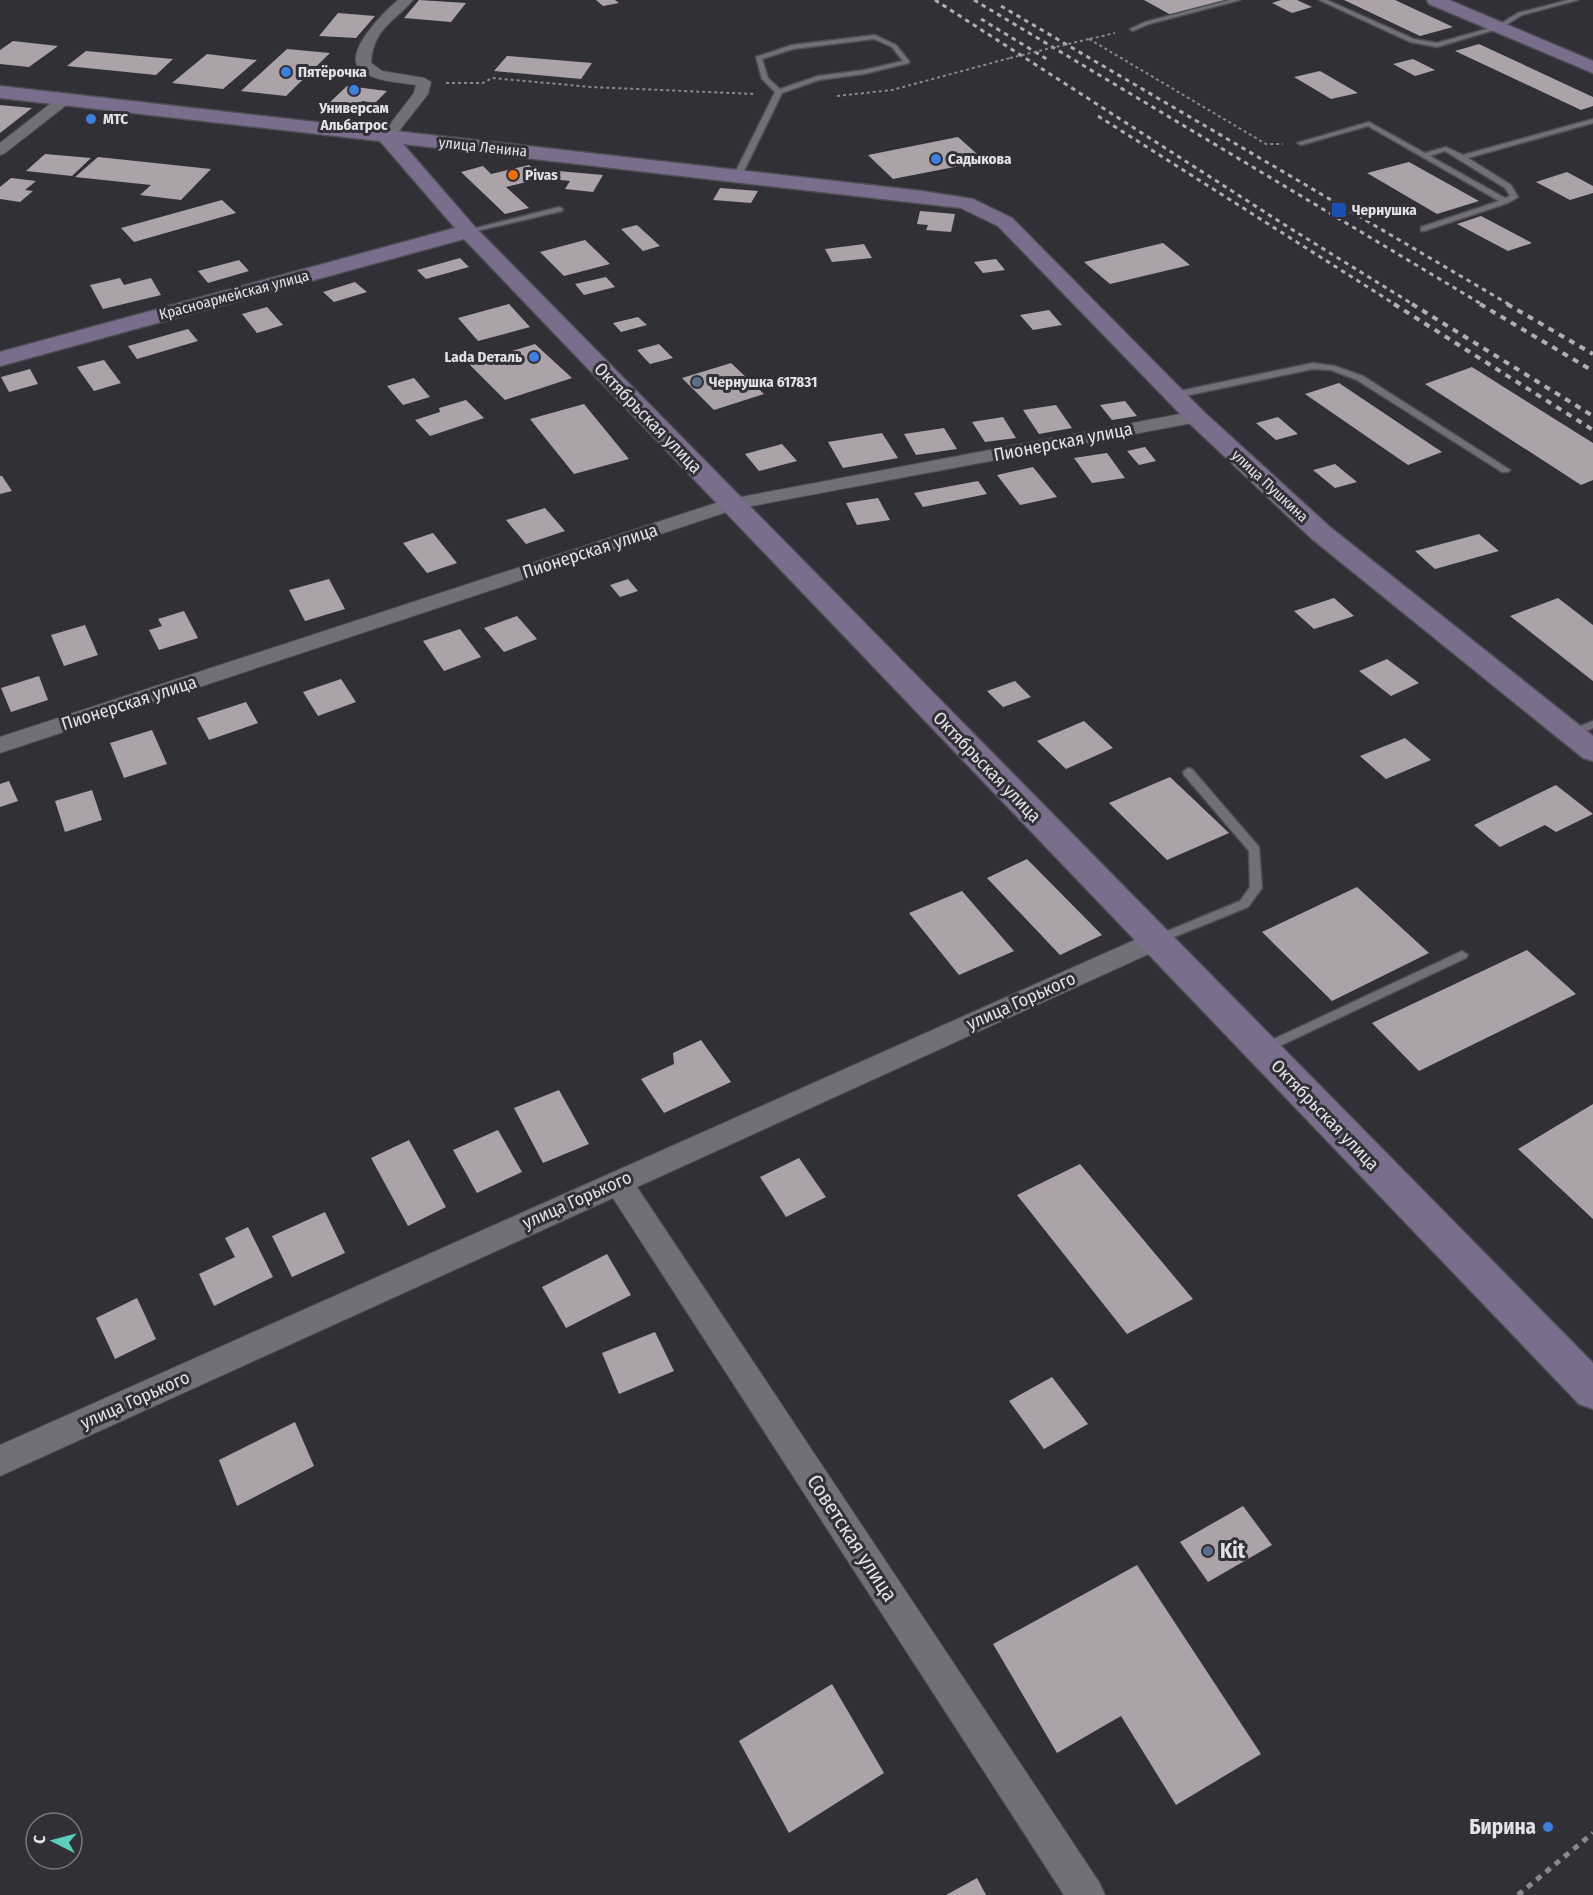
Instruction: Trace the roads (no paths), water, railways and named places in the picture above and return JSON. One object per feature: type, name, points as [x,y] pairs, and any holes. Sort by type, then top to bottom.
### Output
[{"type":"street","points":[[387,137],[421,94],[424,82],[378,74],[364,65],[364,45],[391,12],[406,0]]},
{"type":"street","points":[[1435,0],[1593,68]]},
{"type":"street","name":"улица Ленина","points":[[0,92],[966,203]]},
{"type":"street","points":[[0,150],[64,100]]},
{"type":"street","name":"Октябрьская улица","points":[[387,137],[468,231],[1593,1391]]},
{"type":"street","name":"улица Пушкина","points":[[966,203],[1005,222],[1196,417],[1321,533],[1582,729],[1593,752]]},
{"type":"street","name":"Красноармейская улица","points":[[0,359],[468,231]]},
{"type":"street","name":"Пионерская улица","points":[[0,745],[732,504],[1196,417]]},
{"type":"street","name":"улица Горького","points":[[0,1461],[1155,940]]},
{"type":"street","name":"Советская улица","points":[[618,1181],[1086,1895]]},
{"type":"lane","points":[[1133,29],[1147,23],[1237,0]]},
{"type":"lane","points":[[1322,0],[1424,45],[1437,45],[1499,27],[1520,14],[1575,0]]},
{"type":"lane","points":[[738,175],[779,93],[818,78],[864,72],[907,62],[894,46],[875,37],[792,47],[758,58],[765,79],[779,93]]},
{"type":"lane","points":[[1462,157],[1593,121]]},
{"type":"lane","points":[[1301,143],[1369,124],[1505,201]]},
{"type":"lane","points":[[1424,156],[1446,149],[1508,187],[1514,196],[1424,229]]},
{"type":"lane","points":[[468,231],[559,209]]},
{"type":"lane","points":[[1175,395],[1287,370],[1313,366],[1332,368],[1360,378],[1505,470]]},
{"type":"lane","points":[[1155,940],[1244,904],[1256,888],[1256,850],[1188,772]]},
{"type":"lane","points":[[1262,1050],[1462,955]]},
{"type":"railway","points":[[935,0],[1288,227],[1414,305]]},
{"type":"railway","points":[[974,0],[1483,305]]},
{"type":"railway","points":[[1001,6],[1510,305]]},
{"type":"railway","points":[[981,19],[1050,61]]},
{"type":"railway","points":[[1098,116],[1396,305]]},
{"type":"railway","points":[[1394,304],[1593,430]]},
{"type":"railway","points":[[1412,304],[1593,416]]},
{"type":"railway","points":[[1480,304],[1593,371]]},
{"type":"railway","points":[[1507,304],[1593,354]]},
{"type":"place","name":"Пятёрочка","points":[[286,72]]},
{"type":"place","name":"Универсам Альбатрос","points":[[354,90]]},
{"type":"place","name":"МТС","points":[[91,119]]},
{"type":"place","name":"Садыкова","points":[[936,159]]},
{"type":"place","name":"Pivas","points":[[513,175]]},
{"type":"place","name":"Чернушка","points":[[1339,210]]},
{"type":"place","name":"Lada Dеталь","points":[[534,357]]},
{"type":"place","name":"Чернушка 617831","points":[[697,382]]},
{"type":"place","name":"Kit","points":[[1208,1551]]},
{"type":"place","name":"Бирина","points":[[1548,1827]]}]
